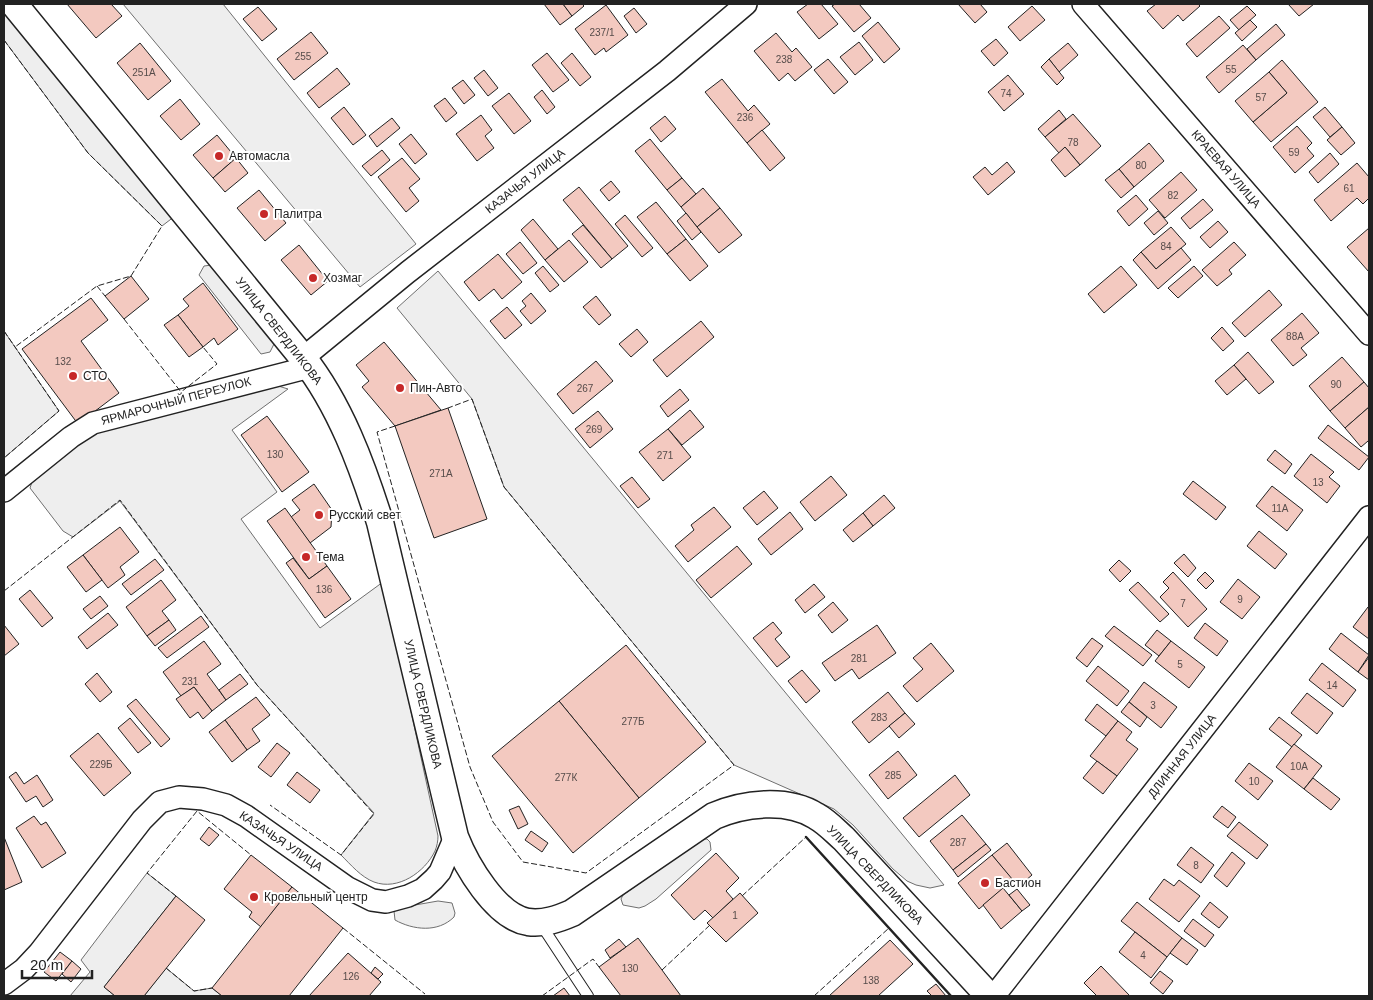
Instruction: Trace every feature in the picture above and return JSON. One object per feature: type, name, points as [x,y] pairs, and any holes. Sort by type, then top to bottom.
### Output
[{"type":"street","name":"УЛИЦА СВЕРДЛИКОВА","points":[[14,4],[307,363],[331,401],[363,473],[380,522],[455,837],[471,871],[499,904],[514,917],[526,922],[539,922],[558,918],[572,913],[714,816],[748,806],[780,805],[796,808],[816,816],[844,839],[983,992]]},
{"type":"street","name":"КАЗАЧЬЯ УЛИЦА","points":[[307,363],[408,272],[667,71],[746,4]]},
{"type":"street","name":"КРАЕВАЯ УЛИЦА","points":[[1083,4],[1369,334]]},
{"type":"street","name":"ЯРМАРОЧНЫЙ ПЕРЕУЛОК","points":[[4,491],[71,437],[93,423],[307,363]]},
{"type":"street","name":"ДЛИННАЯ УЛИЦА","points":[[983,992],[1369,517]]},
{"type":"street","name":"КАЗАЧЬЯ УЛИЦА","points":[[4,984],[39,953],[142,820],[155,806],[166,800],[190,797],[226,805],[246,816],[348,888],[372,900],[386,902],[398,900],[423,889],[434,880],[440,872],[455,837]]},
{"type":"lane","points":[[539,922],[588,996]]},
{"type":"shaded area","points":[[123,4],[223,4],[416,244],[360,287]]},
{"type":"shaded area","points":[[4,6],[175,216],[162,226],[88,153],[4,40]]},
{"type":"shaded area","points":[[212,265],[274,344],[270,352],[261,354],[199,275],[204,266]]},
{"type":"shaded area","points":[[438,271],[944,885],[930,888],[907,881],[893,869],[853,825],[834,809],[734,765],[504,487],[472,399],[397,308]]},
{"type":"shaded area","points":[[4,331],[59,411],[4,458]]},
{"type":"shaded area","points":[[275,385],[288,389],[232,430],[277,492],[241,519],[320,628],[383,582],[438,836],[435,851],[425,866],[410,878],[401,882],[383,884],[369,880],[341,855],[374,813],[257,685],[120,501],[73,537],[63,531],[30,488],[32,482],[67,452],[95,433]]},
{"type":"shaded area","points":[[703,839],[707,839],[710,842],[711,850],[656,899],[639,908],[623,905],[621,899],[623,895]]},
{"type":"shaded area","points":[[147,873],[176,896],[104,987],[115,996],[70,996],[90,972],[81,960]]},
{"type":"shaded area","points":[[438,901],[452,903],[455,913],[454,917],[441,926],[417,928],[395,920],[394,911],[398,908]]},
{"type":"shaded area","points":[[166,968],[194,991],[212,988],[222,996],[144,996]]},
{"type":"building","points":[[67,4],[111,4],[122,16],[96,38]]},
{"type":"building","points":[[544,4],[563,4],[572,16],[560,25]]},
{"type":"building","points":[[563,4],[582,4],[584,6],[572,16]]},
{"type":"building","points":[[808,4],[821,4],[838,24],[819,39],[797,12]]},
{"type":"building","points":[[835,4],[859,4],[871,18],[854,32],[832,6]]},
{"type":"building","points":[[958,4],[980,4],[987,12],[975,23]]},
{"type":"building","points":[[1156,4],[1198,4],[1200,6],[1183,21],[1178,15],[1163,29],[1147,11]]},
{"type":"building","points":[[1288,4],[1314,4],[1299,16]]},
{"type":"building","points":[[606,5],[628,35],[606,52],[604,48],[595,55],[575,29]]},
{"type":"building","points":[[1032,6],[1045,20],[1020,41],[1008,27]]},
{"type":"building","points":[[1247,6],[1256,15],[1239,30],[1230,20]]},
{"type":"building","points":[[258,7],[277,29],[262,41],[243,19]]},
{"type":"building","points":[[634,8],[647,24],[636,33],[624,16]]},
{"type":"building","points":[[1219,16],[1230,28],[1197,57],[1186,44]]},
{"type":"building","points":[[1250,20],[1257,27],[1242,41],[1235,33]]},
{"type":"building","points":[[878,22],[900,49],[884,63],[862,36]]},
{"type":"building","points":[[1276,24],[1285,35],[1256,60],[1247,49]]},
{"type":"building","points":[[311,32],[328,53],[294,80],[277,59]]},
{"type":"building","points":[[776,33],[792,52],[796,48],[812,67],[795,81],[788,73],[779,81],[754,51]]},
{"type":"building","points":[[996,39],[1008,53],[994,66],[981,51]]},
{"type":"building","points":[[859,42],[873,60],[855,75],[840,57]]},
{"type":"building","points":[[140,43],[171,81],[148,100],[117,63]]},
{"type":"building","points":[[1068,43],[1078,55],[1059,72],[1049,59]]},
{"type":"building","points":[[1243,45],[1256,60],[1219,93],[1206,77]]},
{"type":"building","points":[[547,53],[569,80],[553,92],[532,65]]},
{"type":"building","points":[[572,53],[591,77],[580,86],[561,63]]},
{"type":"building","points":[[828,59],[848,82],[834,94],[814,70]]},
{"type":"building","points":[[1049,59],[1064,78],[1057,85],[1041,67]]},
{"type":"building","points":[[1282,60],[1318,102],[1271,142],[1253,122],[1287,93],[1269,72]]},
{"type":"building","points":[[337,68],[350,84],[319,108],[307,93]]},
{"type":"building","points":[[484,70],[498,88],[488,96],[474,78]]},
{"type":"building","points":[[1269,72],[1287,93],[1253,122],[1235,101]]},
{"type":"building","points":[[1008,75],[1024,94],[1004,111],[988,92]]},
{"type":"building","points":[[722,79],[748,111],[754,105],[770,124],[747,143],[705,92]]},
{"type":"building","points":[[463,80],[475,95],[464,104],[452,88]]},
{"type":"building","points":[[542,90],[555,107],[547,114],[534,97]]},
{"type":"building","points":[[509,93],[531,121],[514,134],[492,106]]},
{"type":"building","points":[[445,98],[457,113],[446,122],[434,106]]},
{"type":"building","points":[[180,99],[200,124],[181,140],[160,116]]},
{"type":"building","points":[[344,107],[366,135],[353,145],[331,118]]},
{"type":"building","points":[[1325,107],[1342,127],[1330,137],[1313,117]]},
{"type":"building","points":[[1059,110],[1066,119],[1045,137],[1038,129]]},
{"type":"building","points":[[1073,114],[1101,146],[1080,165],[1065,147],[1059,153],[1045,137]]},
{"type":"building","points":[[481,115],[492,130],[485,136],[494,148],[477,161],[456,134]]},
{"type":"building","points":[[665,116],[676,129],[661,142],[650,128]]},
{"type":"building","points":[[392,118],[400,128],[377,147],[369,136]]},
{"type":"building","points":[[1297,126],[1312,143],[1307,148],[1314,156],[1295,173],[1273,147]]},
{"type":"building","points":[[1342,127],[1355,143],[1341,155],[1327,140]]},
{"type":"building","points":[[762,130],[785,158],[770,171],[747,143]]},
{"type":"building","points":[[411,134],[427,154],[415,164],[399,144]]},
{"type":"building","points":[[217,135],[236,158],[213,178],[193,155]]},
{"type":"building","points":[[650,139],[682,178],[667,190],[635,151]]},
{"type":"building","points":[[1149,143],[1164,161],[1134,187],[1119,169]]},
{"type":"building","points":[[1065,147],[1080,165],[1065,177],[1051,160]]},
{"type":"building","points":[[382,150],[390,160],[371,176],[362,166]]},
{"type":"building","points":[[1330,153],[1339,164],[1318,183],[1309,172]]},
{"type":"building","points":[[236,158],[248,173],[225,192],[213,178]]},
{"type":"building","points":[[402,158],[420,179],[409,188],[419,201],[406,212],[378,177]]},
{"type":"building","points":[[1007,162],[1015,172],[988,195],[973,177],[985,167],[992,175]]},
{"type":"building","points":[[1357,163],[1369,177],[1369,198],[1363,204],[1357,198],[1331,221],[1314,200]]},
{"type":"building","points":[[1119,169],[1134,187],[1121,198],[1105,180]]},
{"type":"building","points":[[1181,172],[1197,190],[1165,218],[1149,200]]},
{"type":"building","points":[[682,178],[696,194],[681,207],[667,190]]},
{"type":"building","points":[[611,181],[620,192],[609,201],[600,190]]},
{"type":"building","points":[[579,187],[628,246],[612,259],[563,200]]},
{"type":"building","points":[[703,188],[720,208],[697,227],[681,207]]},
{"type":"building","points":[[259,190],[286,223],[265,241],[237,208]]},
{"type":"building","points":[[1136,195],[1148,209],[1129,226],[1117,211]]},
{"type":"building","points":[[1203,199],[1213,210],[1190,229],[1181,218]]},
{"type":"building","points":[[656,202],[686,239],[667,254],[637,217]]},
{"type":"building","points":[[720,208],[742,235],[719,253],[697,227]]},
{"type":"building","points":[[1158,211],[1168,223],[1154,235],[1144,223]]},
{"type":"building","points":[[686,213],[701,232],[692,240],[677,221]]},
{"type":"building","points":[[625,215],[653,248],[642,257],[615,224]]},
{"type":"building","points":[[533,219],[558,249],[545,260],[521,230]]},
{"type":"building","points":[[1218,221],[1228,232],[1210,248],[1200,237]]},
{"type":"building","points":[[583,225],[612,259],[601,268],[572,234]]},
{"type":"building","points":[[1171,227],[1186,244],[1156,269],[1141,252]]},
{"type":"building","points":[[1369,228],[1369,272],[1347,247]]},
{"type":"building","points":[[686,239],[708,266],[690,281],[667,254]]},
{"type":"building","points":[[569,240],[588,262],[564,282],[545,260]]},
{"type":"building","points":[[520,242],[537,263],[523,274],[506,254]]},
{"type":"building","points":[[1234,242],[1246,255],[1229,270],[1232,274],[1217,286],[1202,270]]},
{"type":"building","points":[[299,245],[328,281],[311,295],[281,260]]},
{"type":"building","points":[[1181,248],[1191,260],[1158,289],[1133,260],[1141,252],[1156,269]]},
{"type":"building","points":[[498,254],[522,282],[502,299],[494,289],[479,301],[464,282]]},
{"type":"building","points":[[543,266],[559,285],[550,292],[535,273]]},
{"type":"building","points":[[1121,266],[1137,285],[1104,313],[1088,294]]},
{"type":"building","points":[[1194,266],[1203,276],[1178,298],[1168,288]]},
{"type":"building","points":[[131,276],[149,299],[124,319],[105,296]]},
{"type":"building","points":[[203,283],[238,329],[218,345],[214,338],[203,347],[178,315],[189,306],[183,299]]},
{"type":"building","points":[[1269,290],[1282,305],[1245,337],[1232,323]]},
{"type":"building","points":[[531,293],[546,311],[531,324],[520,311],[526,306],[522,301]]},
{"type":"building","points":[[596,296],[611,315],[599,325],[583,307]]},
{"type":"building","points":[[91,298],[108,320],[81,341],[119,393],[78,424],[22,349]]},
{"type":"building","points":[[507,307],[522,325],[505,339],[490,321]]},
{"type":"building","points":[[1302,313],[1319,333],[1301,348],[1307,355],[1293,366],[1271,340]]},
{"type":"building","points":[[178,315],[203,347],[189,357],[164,325]]},
{"type":"building","points":[[701,321],[714,337],[667,377],[653,360]]},
{"type":"building","points":[[1222,327],[1234,341],[1223,351],[1211,338]]},
{"type":"building","points":[[637,329],[648,342],[631,357],[619,344]]},
{"type":"building","points":[[384,342],[441,410],[395,426],[362,387],[369,381],[356,365]]},
{"type":"building","points":[[1248,352],[1274,382],[1259,394],[1234,365]]},
{"type":"building","points":[[1342,357],[1364,382],[1330,411],[1309,386]]},
{"type":"building","points":[[596,361],[613,381],[573,414],[557,394]]},
{"type":"building","points":[[1234,365],[1246,379],[1227,395],[1215,381]]},
{"type":"building","points":[[1364,382],[1369,388],[1369,407],[1345,428],[1330,411]]},
{"type":"building","points":[[680,389],[689,400],[668,417],[660,406]]},
{"type":"building","points":[[1369,407],[1369,443],[1368,441],[1361,447],[1345,428]]},
{"type":"building","points":[[448,408],[487,519],[434,538],[395,426]]},
{"type":"building","points":[[690,410],[704,427],[682,445],[668,429]]},
{"type":"building","points":[[598,411],[613,429],[590,448],[575,429]]},
{"type":"building","points":[[267,416],[309,472],[282,492],[241,435]]},
{"type":"building","points":[[1328,425],[1369,457],[1359,470],[1318,438]]},
{"type":"building","points":[[668,429],[691,457],[663,481],[639,452]]},
{"type":"building","points":[[1275,450],[1292,464],[1285,474],[1267,460]]},
{"type":"building","points":[[1311,454],[1334,472],[1329,477],[1340,486],[1327,503],[1294,476]]},
{"type":"building","points":[[831,476],[847,495],[815,521],[800,502]]},
{"type":"building","points":[[632,477],[650,499],[638,508],[620,486]]},
{"type":"building","points":[[1193,481],[1226,507],[1216,520],[1183,494]]},
{"type":"building","points":[[314,484],[332,510],[331,527],[310,543],[291,517],[300,510],[292,500]]},
{"type":"building","points":[[1272,486],[1303,510],[1287,531],[1256,506]]},
{"type":"building","points":[[764,491],[778,508],[757,525],[743,508]]},
{"type":"building","points":[[884,495],[895,508],[873,526],[863,513]]},
{"type":"building","points":[[714,507],[731,527],[688,562],[675,546],[694,530],[691,525]]},
{"type":"building","points":[[285,508],[327,566],[309,579],[267,521]]},
{"type":"building","points":[[790,512],[803,529],[771,555],[758,539]]},
{"type":"building","points":[[863,513],[873,526],[853,542],[843,530]]},
{"type":"building","points":[[120,527],[139,552],[120,567],[125,575],[108,588],[83,555]]},
{"type":"building","points":[[1259,531],[1287,554],[1275,569],[1247,546]]},
{"type":"building","points":[[737,546],[752,564],[711,598],[696,580]]},
{"type":"building","points":[[1184,554],[1196,568],[1188,577],[1174,563]]},
{"type":"building","points":[[83,555],[102,580],[86,592],[67,567]]},
{"type":"building","points":[[293,558],[309,579],[327,566],[351,599],[325,618],[286,563]]},
{"type":"building","points":[[155,559],[164,570],[131,595],[122,584]]},
{"type":"building","points":[[1119,560],[1131,571],[1120,582],[1109,570]]},
{"type":"building","points":[[1173,572],[1207,609],[1188,627],[1160,597],[1169,588],[1163,582]]},
{"type":"building","points":[[1205,572],[1214,581],[1206,589],[1197,580]]},
{"type":"building","points":[[1238,579],[1260,597],[1242,619],[1220,602]]},
{"type":"building","points":[[161,580],[176,600],[162,611],[169,620],[147,636],[126,607]]},
{"type":"building","points":[[1138,582],[1169,614],[1160,622],[1129,590]]},
{"type":"building","points":[[814,584],[825,597],[805,613],[795,600]]},
{"type":"building","points":[[30,590],[53,618],[42,627],[19,599]]},
{"type":"building","points":[[100,596],[108,606],[91,619],[83,609]]},
{"type":"building","points":[[833,602],[848,620],[832,633],[818,615]]},
{"type":"building","points":[[1369,608],[1369,639],[1353,627]]},
{"type":"building","points":[[108,613],[118,625],[87,649],[78,637]]},
{"type":"building","points":[[201,616],[209,627],[167,658],[158,648]]},
{"type":"building","points":[[169,620],[176,630],[155,646],[147,636]]},
{"type":"building","points":[[773,622],[782,633],[775,639],[790,657],[777,667],[753,638]]},
{"type":"building","points":[[1205,623],[1228,641],[1217,656],[1194,638]]},
{"type":"building","points":[[4,625],[19,644],[4,656]]},
{"type":"building","points":[[877,625],[896,653],[859,679],[852,669],[835,681],[822,663]]},
{"type":"building","points":[[1114,626],[1152,655],[1143,666],[1105,636]]},
{"type":"building","points":[[1157,630],[1171,641],[1159,656],[1145,645]]},
{"type":"building","points":[[1341,633],[1369,655],[1358,672],[1329,649]]},
{"type":"building","points":[[1092,638],[1103,646],[1087,667],[1076,658]]},
{"type":"building","points":[[204,641],[221,664],[207,674],[226,700],[212,711],[194,687],[181,696],[163,672]]},
{"type":"building","points":[[1171,641],[1205,667],[1189,688],[1155,661]]},
{"type":"building","points":[[931,643],[954,671],[917,702],[903,686],[923,669],[913,658]]},
{"type":"building","points":[[626,645],[706,742],[639,798],[559,701]]},
{"type":"building","points":[[1369,657],[1369,680],[1358,672]]},
{"type":"building","points":[[1322,663],[1356,690],[1343,707],[1309,680]]},
{"type":"building","points":[[1098,666],[1129,691],[1117,706],[1086,681]]},
{"type":"building","points":[[802,670],[820,691],[806,703],[788,681]]},
{"type":"building","points":[[97,673],[112,692],[100,702],[85,684]]},
{"type":"building","points":[[240,674],[248,684],[226,700],[219,690]]},
{"type":"building","points":[[1144,682],[1177,707],[1161,728],[1129,702]]},
{"type":"building","points":[[194,687],[212,711],[203,719],[198,712],[190,718],[176,699]]},
{"type":"building","points":[[888,692],[905,713],[869,743],[852,722]]},
{"type":"building","points":[[1307,693],[1333,713],[1317,734],[1291,713]]},
{"type":"building","points":[[256,697],[270,715],[252,729],[260,741],[247,750],[225,720]]},
{"type":"building","points":[[136,699],[170,739],[161,747],[127,706]]},
{"type":"building","points":[[559,701],[639,798],[573,853],[492,756]]},
{"type":"building","points":[[1129,702],[1147,717],[1140,727],[1121,712]]},
{"type":"building","points":[[1097,704],[1118,721],[1106,736],[1085,720]]},
{"type":"building","points":[[905,713],[915,724],[899,738],[889,726]]},
{"type":"building","points":[[1279,717],[1302,735],[1292,747],[1269,729]]},
{"type":"building","points":[[130,718],[151,743],[138,753],[118,728]]},
{"type":"building","points":[[225,720],[247,750],[232,762],[209,732]]},
{"type":"building","points":[[1118,721],[1132,732],[1126,740],[1138,749],[1117,776],[1090,756]]},
{"type":"building","points":[[98,733],[131,773],[104,796],[70,756]]},
{"type":"building","points":[[277,743],[290,753],[271,777],[258,767]]},
{"type":"building","points":[[1294,744],[1322,766],[1304,789],[1276,767]]},
{"type":"building","points":[[898,751],[917,775],[888,799],[869,775]]},
{"type":"building","points":[[1097,761],[1117,776],[1103,794],[1083,778]]},
{"type":"building","points":[[1249,763],[1273,781],[1258,800],[1235,781]]},
{"type":"building","points":[[16,772],[24,784],[37,775],[53,800],[43,807],[36,796],[26,802],[9,777]]},
{"type":"building","points":[[297,772],[320,790],[310,803],[287,785]]},
{"type":"building","points":[[955,775],[970,795],[919,837],[903,818]]},
{"type":"building","points":[[1313,778],[1340,799],[1331,810],[1304,789]]},
{"type":"building","points":[[519,806],[528,824],[518,829],[509,810]]},
{"type":"building","points":[[1222,806],[1236,817],[1228,828],[1213,817]]},
{"type":"building","points":[[962,815],[986,844],[953,870],[930,841]]},
{"type":"building","points":[[34,816],[41,825],[46,822],[66,853],[42,868],[16,828]]},
{"type":"building","points":[[1239,822],[1268,845],[1257,859],[1227,836]]},
{"type":"building","points":[[209,827],[219,835],[209,846],[200,839]]},
{"type":"building","points":[[531,831],[548,843],[542,852],[525,840]]},
{"type":"building","points":[[4,837],[22,882],[4,890]]},
{"type":"building","points":[[1007,843],[1032,875],[1018,887],[992,855]]},
{"type":"building","points":[[986,844],[991,850],[958,877],[953,870]]},
{"type":"building","points":[[1191,847],[1214,865],[1201,883],[1177,865]]},
{"type":"building","points":[[1232,852],[1245,863],[1227,887],[1214,876]]},
{"type":"building","points":[[716,853],[739,878],[726,891],[733,899],[713,918],[705,910],[694,920],[671,895]]},
{"type":"building","points":[[251,855],[292,887],[261,927],[249,917],[252,912],[224,889]]},
{"type":"building","points":[[992,855],[1013,880],[979,909],[958,883]]},
{"type":"building","points":[[1164,879],[1174,886],[1179,880],[1200,896],[1179,922],[1149,899]]},
{"type":"building","points":[[292,887],[343,928],[289,996],[222,996],[212,988]]},
{"type":"building","points":[[1003,888],[1022,911],[1001,929],[983,905]]},
{"type":"building","points":[[1017,889],[1030,905],[1022,911],[1009,895]]},
{"type":"building","points":[[740,893],[758,913],[726,942],[707,923]]},
{"type":"building","points":[[176,896],[205,920],[144,996],[115,996],[104,987]]},
{"type":"building","points":[[1137,902],[1182,938],[1167,957],[1121,921]]},
{"type":"building","points":[[1210,902],[1228,917],[1219,928],[1201,914]]},
{"type":"building","points":[[1193,919],[1214,935],[1205,947],[1184,931]]},
{"type":"building","points":[[1135,932],[1167,957],[1151,978],[1119,952]]},
{"type":"building","points":[[638,938],[681,996],[621,996],[599,967]]},
{"type":"building","points":[[1182,938],[1198,950],[1187,965],[1170,953]]},
{"type":"building","points":[[619,939],[626,947],[610,958],[605,950]]},
{"type":"building","points":[[890,940],[913,964],[878,996],[829,996]]},
{"type":"building","points":[[60,952],[72,961],[56,981],[44,972]]},
{"type":"building","points":[[348,953],[381,982],[369,996],[309,996]]},
{"type":"building","points":[[72,961],[81,969],[71,982],[62,974]]},
{"type":"building","points":[[1101,966],[1130,996],[1097,996],[1084,983]]},
{"type":"building","points":[[375,967],[383,974],[378,979],[371,973]]},
{"type":"building","points":[[1160,971],[1173,981],[1163,994],[1150,983]]},
{"type":"building","points":[[936,984],[946,996],[932,996],[927,991]]},
{"type":"building","points":[[564,988],[570,996],[553,996]]},
{"type":"fence","points":[[4,40],[88,153],[162,226],[131,276],[97,286],[15,347]]},
{"type":"fence","points":[[97,286],[105,296]]},
{"type":"fence","points":[[124,319],[181,392],[217,364],[203,347]]},
{"type":"fence","points":[[4,331],[59,411],[4,458]]},
{"type":"fence","points":[[395,426],[377,432],[470,767],[493,822],[523,862],[586,873],[734,765],[504,487],[472,399],[448,408]]},
{"type":"fence","points":[[4,591],[120,500],[257,685],[374,814],[341,855],[270,805]]},
{"type":"fence","points":[[176,896],[147,873],[197,811],[251,855]]},
{"type":"fence","points":[[742,896],[806,837]]},
{"type":"fence","points":[[662,970],[710,925]]},
{"type":"fence","points":[[343,928],[425,994]]},
{"type":"fence","points":[[814,996],[889,928]]},
{"type":"fence","points":[[542,996],[593,959],[599,967]]},
{"type":"fence","points":[[166,968],[194,991],[212,988]]},
{"type":"wall","points":[[806,837],[951,996]]},
{"type":"place","name":"Автомасла","points":[[219,156]]},
{"type":"place","name":"Палитра","points":[[264,214]]},
{"type":"place","name":"Хозмаг","points":[[313,278]]},
{"type":"place","name":"СТО","points":[[73,376]]},
{"type":"place","name":"Пин-Авто","points":[[400,388]]},
{"type":"place","name":"Русский свет","points":[[319,515]]},
{"type":"place","name":"Тема","points":[[306,557]]},
{"type":"place","name":"Бастион","points":[[985,883]]},
{"type":"place","name":"Кровельный центр","points":[[254,897]]}]
